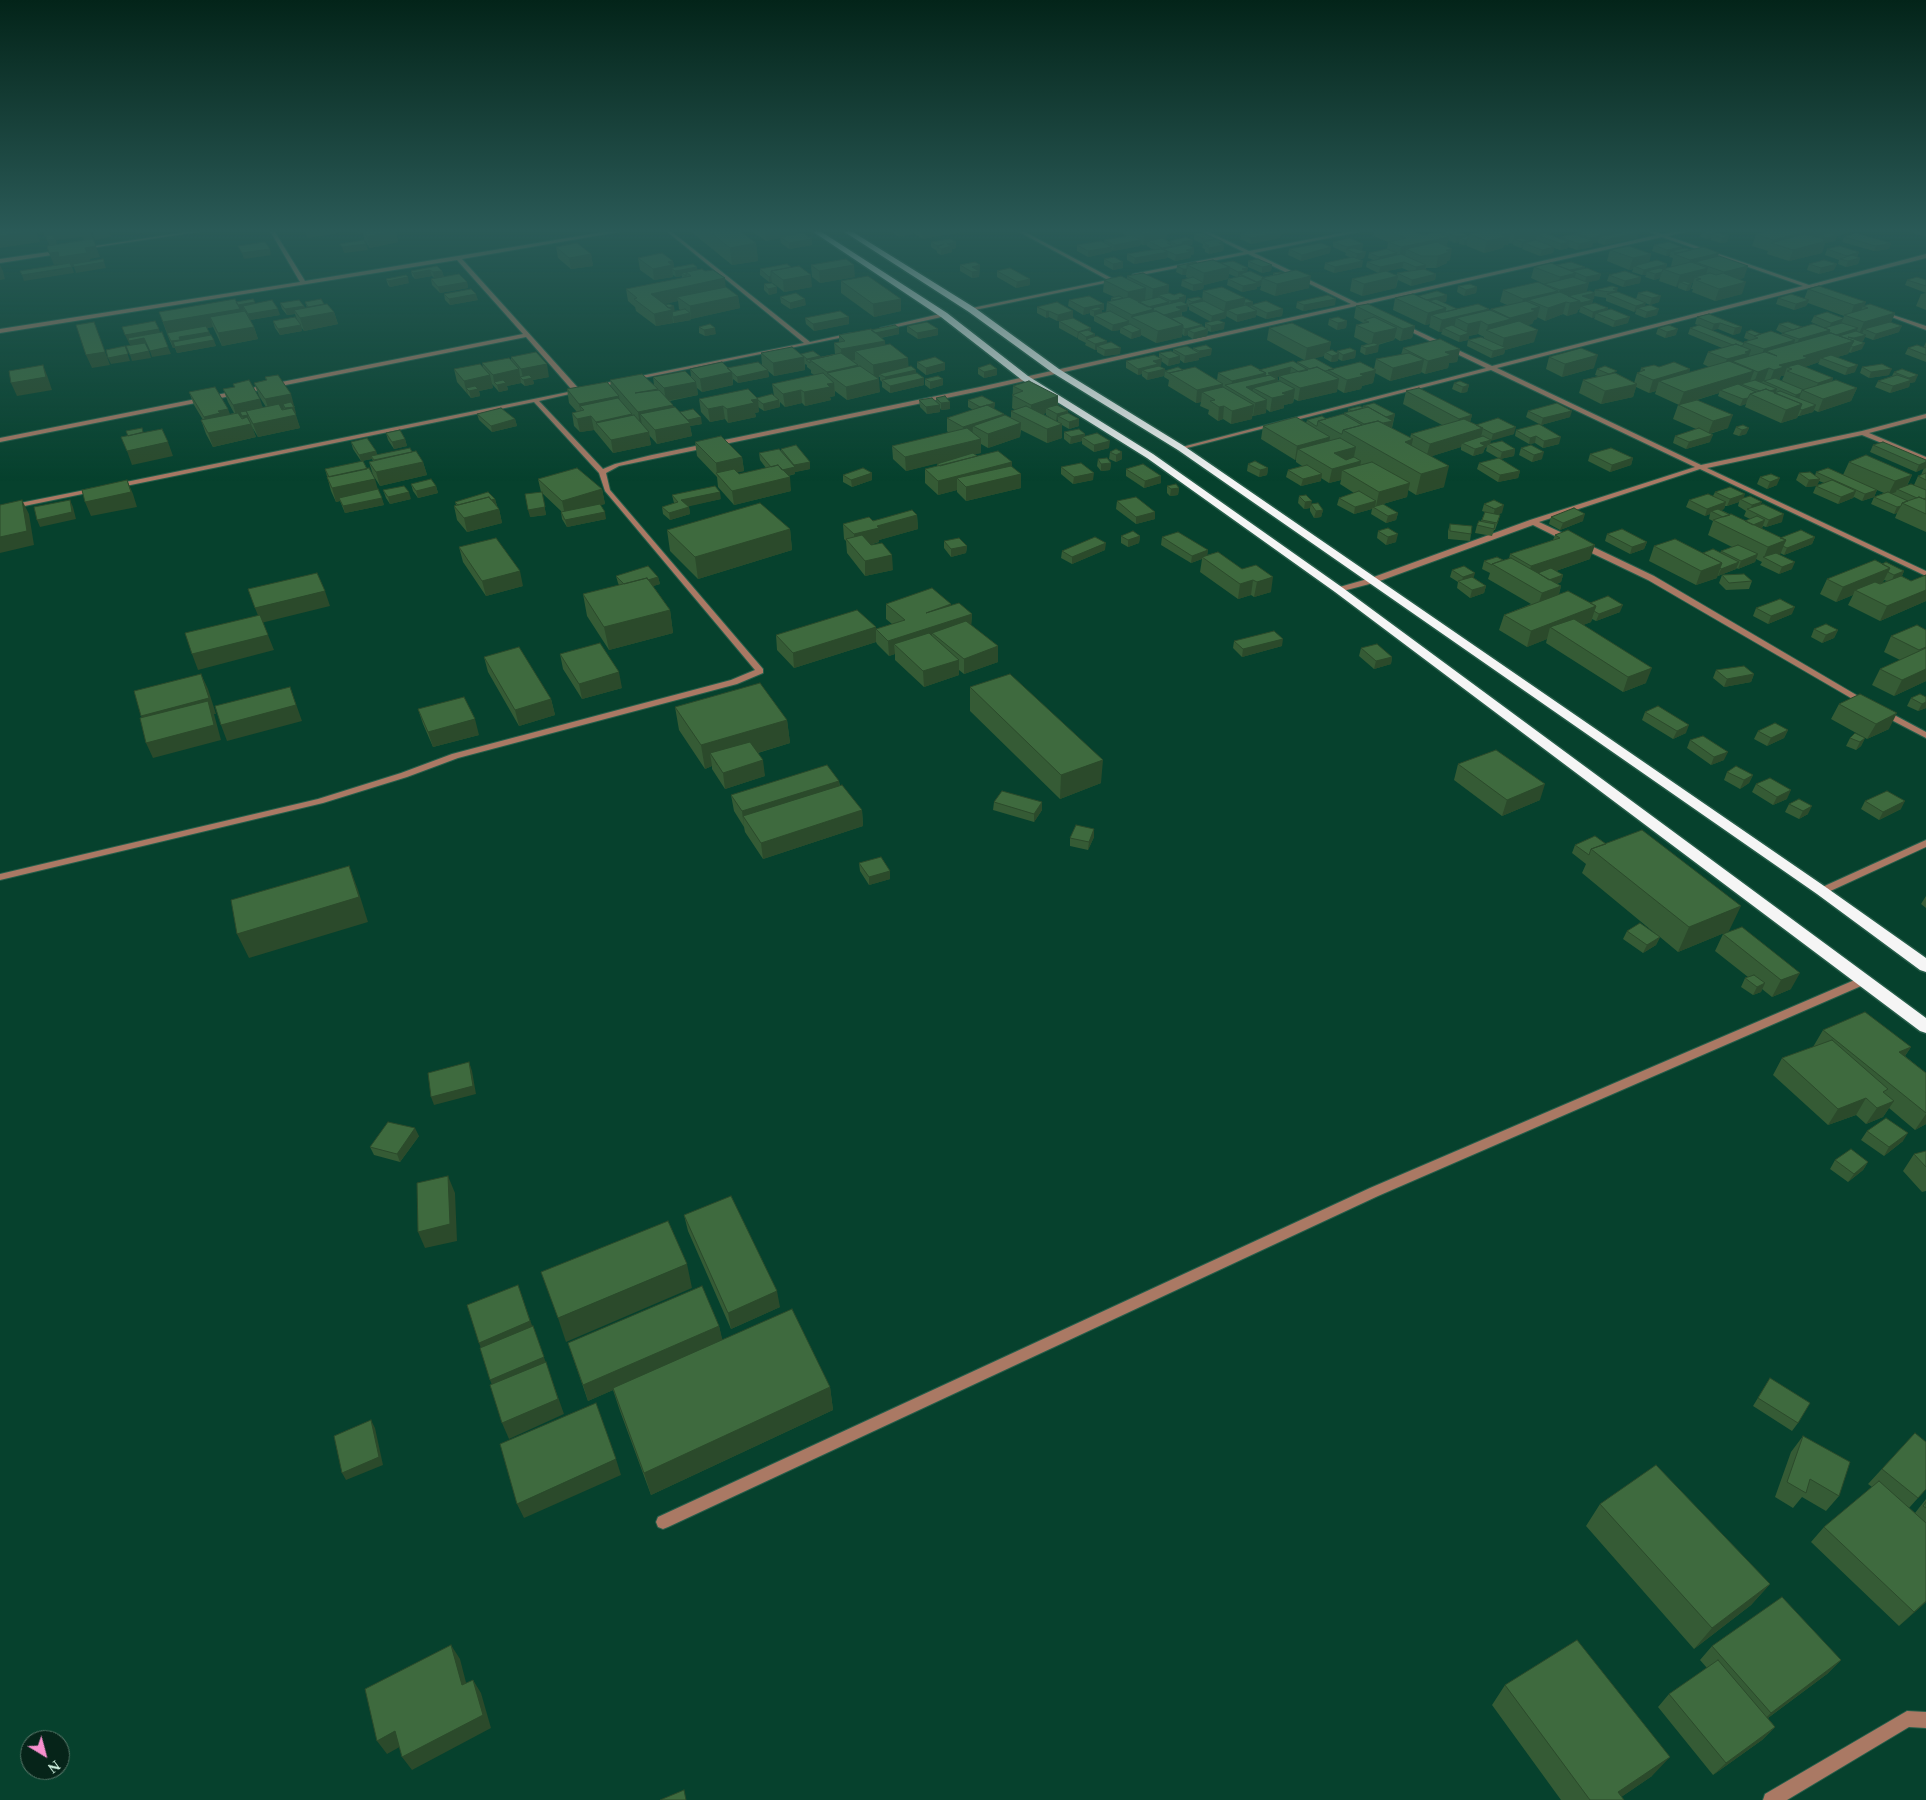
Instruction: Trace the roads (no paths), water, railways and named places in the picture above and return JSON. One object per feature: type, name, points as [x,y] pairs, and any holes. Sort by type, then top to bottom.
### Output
[{"type":"highway","points":[[941,313],[1025,378],[1150,456],[1339,590],[1926,1027]]},
{"type":"highway","points":[[976,313],[1056,371],[1181,448],[1374,580],[1822,891],[1926,966]]},
{"type":"street","points":[[0,331],[114,313]]},
{"type":"street","points":[[508,313],[576,391]]},
{"type":"street","points":[[770,313],[808,344]]},
{"type":"street","points":[[602,472],[617,465],[652,457],[856,416],[1321,313]]},
{"type":"street","points":[[1181,448],[1705,313]]},
{"type":"street","points":[[1884,313],[1926,328]]},
{"type":"street","points":[[876,329],[944,315]]},
{"type":"street","points":[[1394,322],[1926,574]]},
{"type":"street","points":[[0,508],[857,334]]},
{"type":"street","points":[[0,440],[528,335]]},
{"type":"street","points":[[0,877],[320,801],[404,775],[455,756],[734,682],[760,671],[607,490],[602,472],[535,400]]},
{"type":"street","points":[[1339,590],[1374,580],[1533,522],[1701,467],[1863,433],[1926,416]]},
{"type":"street","points":[[1863,433],[1926,459]]},
{"type":"street","points":[[1533,522],[1651,578],[1810,672],[1926,735]]},
{"type":"street","points":[[1822,891],[1926,843]]},
{"type":"street","points":[[664,1522],[1374,1192],[1864,980]]},
{"type":"street","points":[[1771,1800],[1907,1719],[1926,1720]]}]
